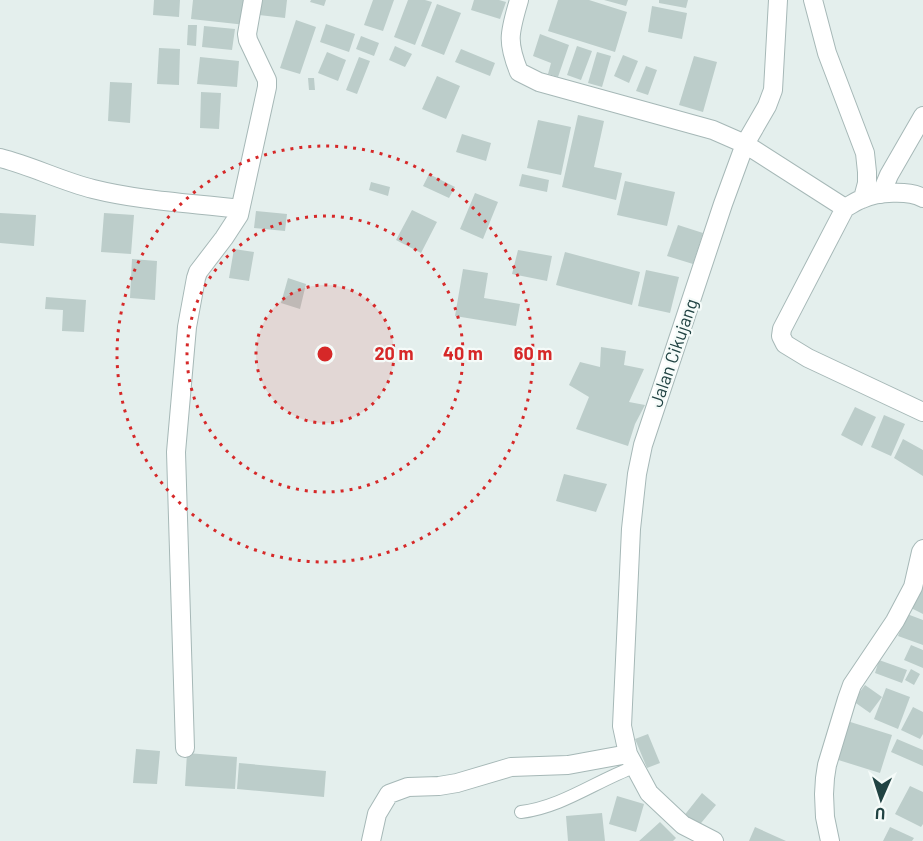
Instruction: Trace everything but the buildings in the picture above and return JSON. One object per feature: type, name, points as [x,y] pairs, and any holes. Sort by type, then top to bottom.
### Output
[{"type":"street","points":[[185,748],[176,452],[187,327],[198,272],[237,219],[267,87],[267,80],[247,34],[253,0]]},
{"type":"street","points":[[519,0],[510,39],[512,55],[519,72],[539,82],[713,130],[745,144],[845,208]]},
{"type":"street","name":"Jalan Cikujang","points":[[714,841],[680,833],[649,793],[629,755],[622,726],[631,529],[637,474],[643,446],[723,204],[745,144],[767,106],[773,90],[778,0]]},
{"type":"street","points":[[813,0],[827,53],[865,153],[867,183],[872,196]]},
{"type":"street","points":[[872,196],[889,175],[923,116]]},
{"type":"street","points":[[0,158],[63,181],[94,189],[240,209]]},
{"type":"street","points":[[923,198],[897,192],[872,196],[845,208],[782,329],[781,336],[784,344],[808,358],[923,412]]},
{"type":"street","points":[[830,841],[825,817],[825,778],[847,699],[852,685],[894,621],[913,587],[923,549]]},
{"type":"street","points":[[371,841],[377,814],[389,794],[408,787],[458,783],[511,767],[568,765],[629,755]]},
{"type":"lane","points":[[521,812],[558,802],[619,773],[629,755]]}]
